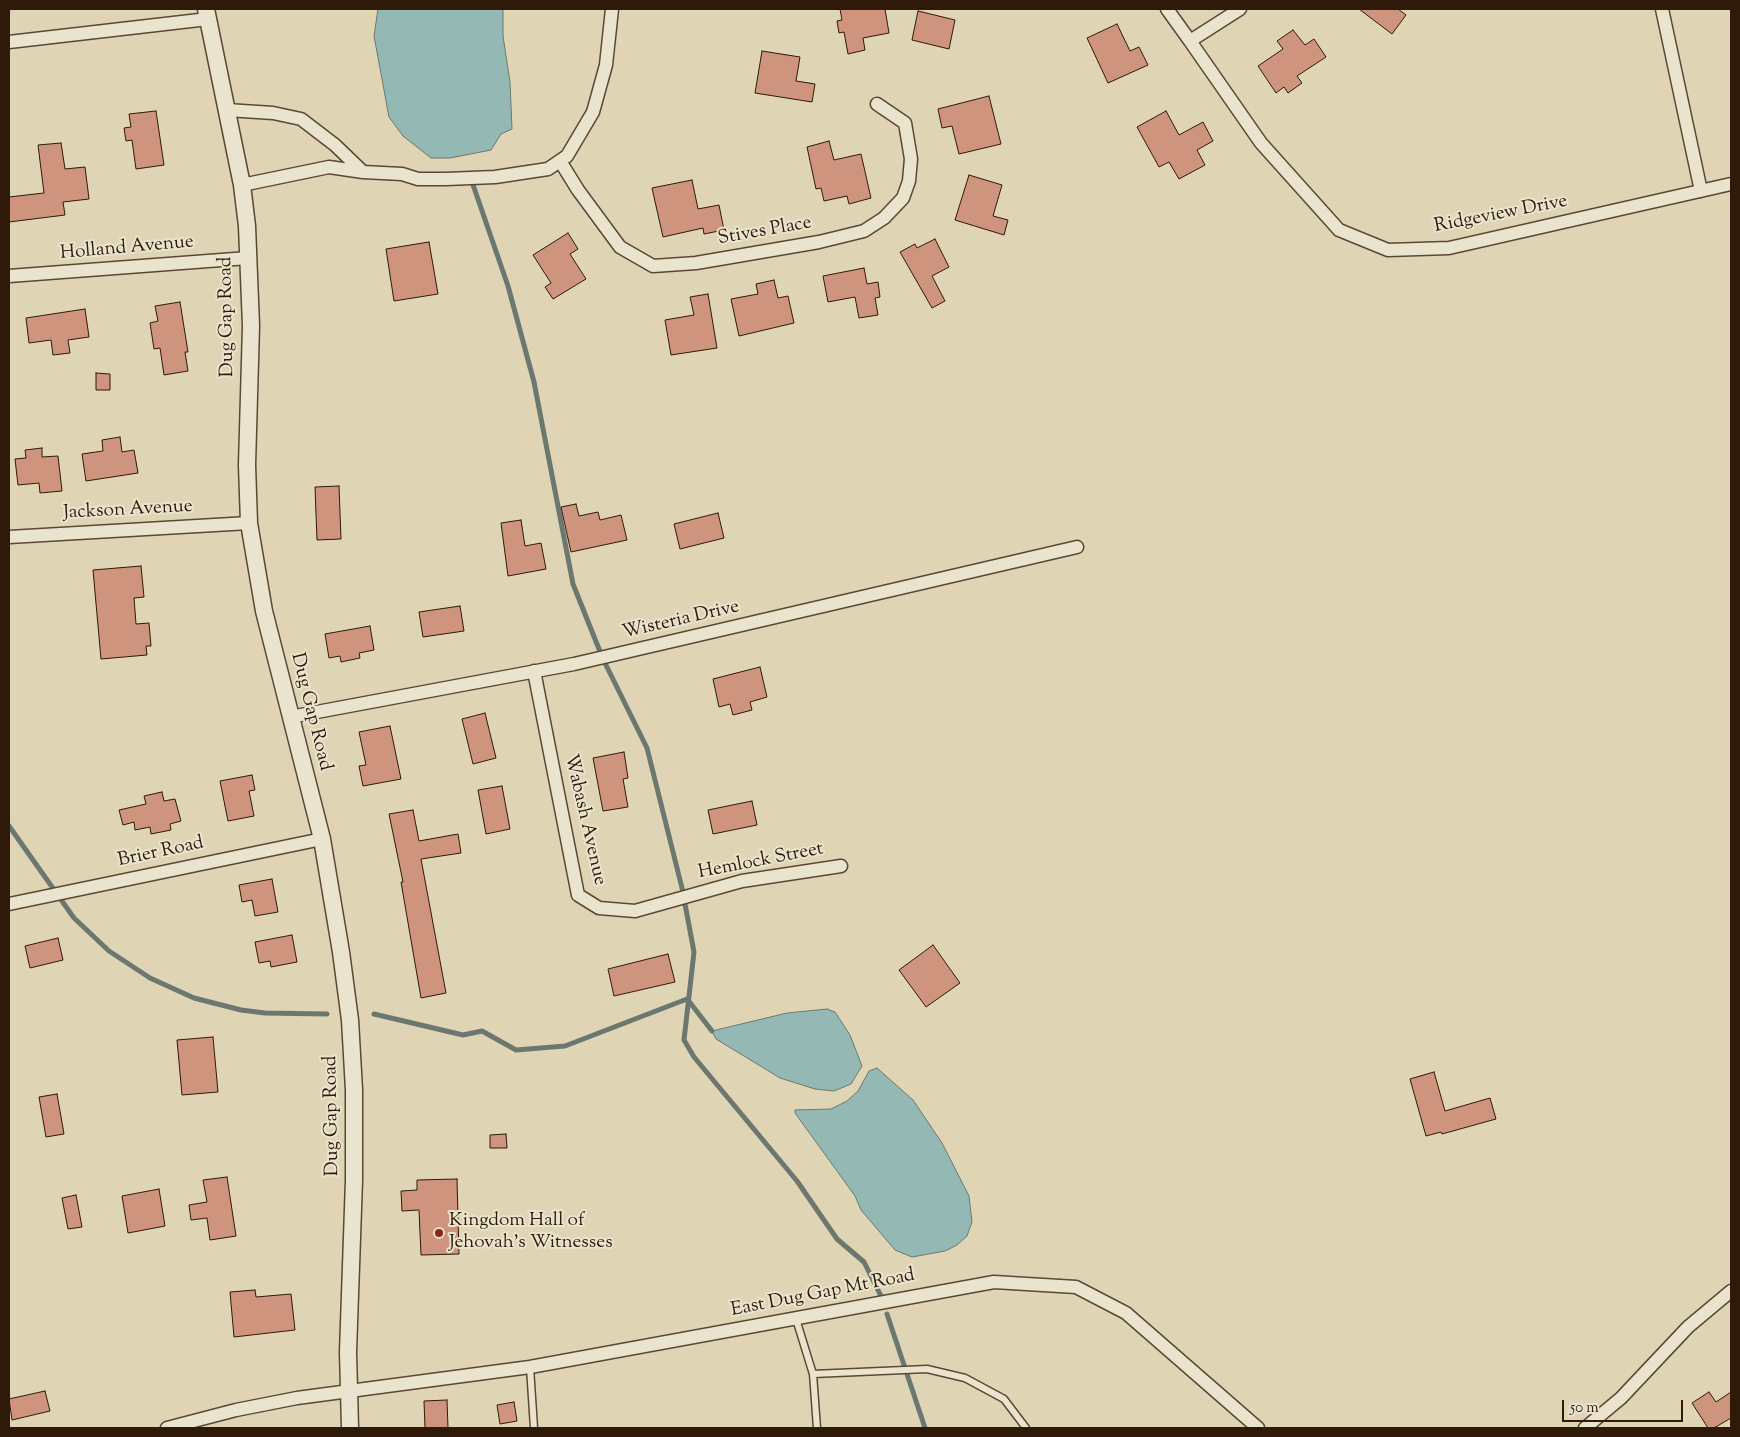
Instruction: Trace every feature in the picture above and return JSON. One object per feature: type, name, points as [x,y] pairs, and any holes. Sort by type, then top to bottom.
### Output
[{"type":"street","points":[[242,185],[330,167],[362,172],[402,174],[418,179],[495,178],[548,170],[567,156],[593,112],[606,64],[612,9]]},
{"type":"street","name":"Ridgeview Drive","points":[[1167,9],[1261,143],[1339,230],[1388,250],[1448,248],[1731,184]]},
{"type":"street","points":[[1190,42],[1240,9]]},
{"type":"street","points":[[1662,9],[1701,191]]},
{"type":"street","points":[[9,42],[207,14]]},
{"type":"street","name":"Dug Gap Road","points":[[207,14],[242,185],[251,326],[247,464],[249,523],[264,611],[322,839],[341,952],[350,1020],[354,1090],[354,1180],[348,1352],[350,1428]]},
{"type":"street","name":"Stives Place","points":[[560,161],[578,190],[620,247],[653,266],[696,263],[820,242],[864,231],[884,218],[903,198],[909,181],[911,159],[905,123],[877,104]]},
{"type":"street","points":[[227,110],[273,113],[301,119],[335,145],[362,172]]},
{"type":"street","name":"Holland Avenue","points":[[9,276],[248,258]]},
{"type":"street","name":"Jackson Avenue","points":[[9,536],[249,523]]},
{"type":"street","name":"Wisteria Drive","points":[[290,717],[534,671],[864,599],[1077,547]]},
{"type":"street","name":"Wabash Avenue","points":[[534,671],[578,895],[599,908],[635,911],[689,896]]},
{"type":"street","name":"Brier Road","points":[[9,904],[322,839]]},
{"type":"street","name":"Hemlock Street","points":[[689,896],[742,881],[841,866]]},
{"type":"street","name":"East Dug Gap Mt Road","points":[[167,1428],[236,1410],[349,1390],[530,1367],[994,1282],[1076,1287],[1126,1313],[1258,1428]]},
{"type":"street","points":[[1585,1428],[1621,1398],[1688,1327],[1731,1291]]},
{"type":"lane","points":[[796,1319],[813,1374],[817,1428]]},
{"type":"lane","points":[[530,1367],[534,1428]]},
{"type":"lane","points":[[813,1374],[927,1369],[965,1378],[1004,1399],[1026,1428]]},
{"type":"water","points":[[378,9],[503,9],[503,36],[510,82],[512,129],[501,134],[491,150],[450,158],[431,158],[403,136],[389,117],[374,36]]},
{"type":"water","points":[[827,1009],[835,1012],[850,1035],[862,1066],[851,1084],[834,1091],[815,1089],[780,1078],[716,1039],[712,1031],[787,1013]]},
{"type":"water","points":[[877,1068],[913,1100],[942,1143],[969,1196],[972,1222],[967,1236],[957,1245],[945,1251],[912,1257],[895,1250],[861,1210],[855,1196],[795,1113],[795,1110],[831,1109],[847,1101],[858,1091],[869,1071]]},
{"type":"building","points":[[840,9],[885,9],[889,33],[863,38],[865,50],[848,54],[844,32],[839,33],[837,21],[842,20]]},
{"type":"building","points":[[1359,9],[1398,9],[1406,15],[1392,34]]},
{"type":"building","points":[[918,11],[955,20],[949,49],[912,40]]},
{"type":"building","points":[[1117,24],[1130,51],[1139,47],[1148,65],[1108,83],[1087,38]]},
{"type":"building","points":[[1293,30],[1305,45],[1314,39],[1326,57],[1297,76],[1302,83],[1288,93],[1284,87],[1276,93],[1258,66],[1283,49],[1277,41]]},
{"type":"building","points":[[762,51],[800,57],[796,81],[815,84],[812,102],[755,93]]},
{"type":"building","points":[[989,96],[1001,144],[959,154],[952,126],[942,128],[938,109]]},
{"type":"building","points":[[156,111],[164,165],[136,169],[132,140],[126,141],[124,128],[131,127],[129,114]]},
{"type":"building","points":[[1166,111],[1179,135],[1203,122],[1213,141],[1197,150],[1205,165],[1179,179],[1169,162],[1159,167],[1137,127]]},
{"type":"building","points":[[829,141],[834,160],[861,154],[871,198],[849,204],[847,196],[824,201],[821,188],[816,189],[807,147]]},
{"type":"building","points":[[61,143],[65,169],[85,167],[89,199],[63,202],[65,215],[9,222],[9,197],[44,193],[38,145]]},
{"type":"building","points":[[969,175],[1002,185],[993,216],[1008,220],[1004,235],[955,220]]},
{"type":"building","points":[[692,180],[698,209],[719,205],[724,230],[704,234],[703,228],[663,237],[652,188]]},
{"type":"building","points":[[568,233],[578,249],[570,254],[586,279],[553,299],[545,287],[551,283],[533,255]]},
{"type":"building","points":[[935,239],[949,267],[932,276],[945,301],[932,308],[900,252],[915,244],[917,248]]},
{"type":"building","points":[[429,242],[438,294],[394,301],[386,249]]},
{"type":"building","points":[[864,268],[867,284],[878,282],[880,297],[875,298],[878,315],[859,318],[855,297],[828,302],[823,276]]},
{"type":"building","points":[[774,280],[778,298],[788,296],[794,323],[739,336],[731,299],[758,294],[756,284]]},
{"type":"building","points":[[708,294],[717,348],[671,355],[665,320],[694,315],[690,297]]},
{"type":"building","points":[[180,302],[188,352],[185,352],[188,371],[164,375],[160,348],[154,349],[150,323],[158,321],[155,306]]},
{"type":"building","points":[[85,309],[89,337],[68,340],[70,353],[53,355],[51,340],[29,343],[26,318]]},
{"type":"building","points":[[96,373],[110,374],[110,390],[96,390]]},
{"type":"building","points":[[120,437],[122,452],[134,450],[138,473],[86,481],[82,454],[103,451],[102,440]]},
{"type":"building","points":[[42,448],[42,457],[58,456],[62,491],[40,493],[39,483],[18,485],[15,459],[26,458],[25,450]]},
{"type":"building","points":[[339,486],[341,539],[317,540],[315,487]]},
{"type":"building","points":[[576,504],[579,516],[598,512],[600,520],[621,515],[627,540],[571,552],[561,507]]},
{"type":"building","points":[[718,513],[724,538],[680,549],[674,524]]},
{"type":"building","points":[[521,520],[525,546],[541,543],[546,569],[508,576],[501,523]]},
{"type":"building","points":[[141,566],[144,597],[134,598],[136,624],[149,623],[151,646],[146,646],[147,655],[101,659],[93,570]]},
{"type":"building","points":[[460,606],[464,631],[423,637],[419,612]]},
{"type":"building","points":[[370,626],[374,650],[359,653],[360,658],[341,662],[340,656],[329,658],[325,634]]},
{"type":"building","points":[[760,667],[767,697],[750,702],[752,710],[733,715],[730,704],[719,707],[713,679]]},
{"type":"building","points":[[485,713],[496,758],[473,764],[462,719]]},
{"type":"building","points":[[390,726],[401,779],[363,786],[359,766],[366,765],[359,732]]},
{"type":"building","points":[[624,752],[628,778],[623,779],[628,807],[603,811],[593,758]]},
{"type":"building","points":[[252,775],[255,790],[249,791],[254,816],[228,821],[220,781]]},
{"type":"building","points":[[502,786],[510,829],[486,834],[478,790]]},
{"type":"building","points":[[162,792],[164,801],[175,799],[181,821],[170,824],[171,830],[151,834],[150,827],[135,830],[134,822],[123,825],[119,810],[146,804],[144,796]]},
{"type":"building","points":[[752,801],[757,825],[713,834],[708,810]]},
{"type":"building","points":[[413,810],[419,841],[458,834],[461,853],[421,859],[446,993],[421,998],[401,882],[403,882],[389,814]]},
{"type":"building","points":[[272,879],[278,912],[255,916],[252,900],[242,902],[239,885]]},
{"type":"building","points":[[292,935],[297,962],[271,967],[270,961],[259,963],[255,942]]},
{"type":"building","points":[[58,938],[63,960],[30,968],[25,946]]},
{"type":"building","points":[[933,945],[960,983],[926,1007],[899,970]]},
{"type":"building","points":[[668,954],[675,982],[614,996],[608,969]]},
{"type":"building","points":[[213,1037],[218,1092],[182,1095],[177,1040]]},
{"type":"building","points":[[1434,1072],[1445,1111],[1490,1098],[1496,1119],[1442,1134],[1441,1132],[1426,1136],[1410,1079]]},
{"type":"building","points":[[57,1094],[64,1134],[46,1137],[39,1097]]},
{"type":"building","points":[[506,1134],[507,1148],[490,1148],[490,1135]]},
{"type":"building","points":[[227,1177],[236,1236],[210,1240],[207,1218],[191,1220],[189,1205],[207,1202],[203,1180]]},
{"type":"building","name":"Kingdom Hall of Jehovah’s Witnesses","points":[[457,1179],[459,1254],[421,1255],[419,1210],[402,1211],[401,1191],[417,1190],[417,1180]]},
{"type":"building","points":[[159,1189],[165,1226],[128,1233],[122,1196]]},
{"type":"building","points":[[76,1195],[82,1227],[68,1229],[62,1198]]},
{"type":"building","points":[[255,1290],[256,1297],[291,1294],[295,1330],[234,1337],[230,1292]]},
{"type":"building","points":[[45,1391],[50,1411],[12,1420],[9,1399]]},
{"type":"building","points":[[1709,1392],[1716,1402],[1731,1392],[1731,1418],[1714,1428],[1708,1428],[1692,1403]]},
{"type":"building","points":[[447,1400],[448,1428],[425,1428],[424,1401]]},
{"type":"building","points":[[514,1402],[517,1421],[500,1424],[497,1405]]},
{"type":"waterway","points":[[471,179],[508,286],[534,382],[573,584],[603,659],[647,748],[682,888],[694,952],[684,1040],[694,1057],[797,1181],[837,1239],[864,1262],[882,1298]]},
{"type":"waterway","points":[[9,826],[74,918],[109,951],[150,978],[194,998],[241,1010],[265,1013],[327,1014]]},
{"type":"waterway","points":[[374,1014],[463,1035],[482,1031],[516,1050],[565,1046],[687,999]]},
{"type":"waterway","points":[[688,1000],[712,1031]]},
{"type":"waterway","points":[[887,1314],[925,1428]]},
{"type":"place","name":"Kingdom Hall of Jehovah’s Witnesses","points":[[439,1233]]}]
